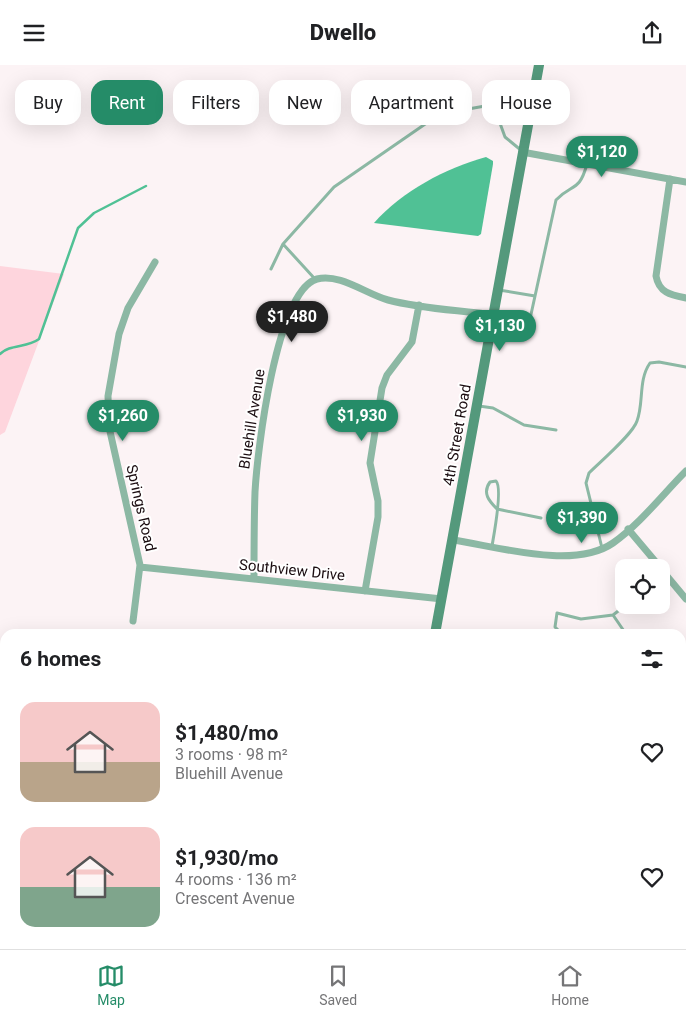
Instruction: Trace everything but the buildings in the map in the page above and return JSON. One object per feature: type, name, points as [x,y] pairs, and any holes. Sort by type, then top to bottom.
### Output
[{"type":"street","name":"4th Street Road","points":[[436,629],[539,65]]},
{"type":"street","points":[[522,152],[686,182]]},
{"type":"street","points":[[670,179],[656,276],[659,285],[665,293],[686,298]]},
{"type":"street","name":"Springs Road","points":[[133,621],[140,567],[109,427],[108,396],[119,334],[128,308],[155,262]]},
{"type":"street","points":[[315,279],[330,277],[389,300],[494,315]]},
{"type":"street","name":"Bluehill Avenue","points":[[254,579],[257,468],[268,393],[293,302],[315,279]]},
{"type":"street","points":[[365,591],[378,517],[378,501],[370,463],[382,389],[387,375],[412,342],[419,305]]},
{"type":"street","points":[[453,539],[567,557],[581,556],[602,549],[628,529],[686,471]]},
{"type":"street","points":[[628,529],[652,559]]},
{"type":"street","name":"Southview Drive","points":[[140,567],[442,599]]},
{"type":"street","points":[[670,580],[686,599]]},
{"type":"lane","points":[[271,269],[282,244],[334,187],[431,120],[446,113],[485,106],[497,115],[505,137],[522,152]]},
{"type":"lane","points":[[530,319],[556,201],[583,180],[587,163]]},
{"type":"lane","points":[[282,244],[315,279]]},
{"type":"lane","points":[[498,290],[535,296]]},
{"type":"lane","points":[[602,549],[587,488],[588,473],[637,422],[645,370],[650,363],[686,367]]},
{"type":"lane","points":[[477,406],[493,408],[524,425],[556,430]]},
{"type":"lane","points":[[492,546],[497,509],[500,487],[499,482],[493,480],[486,486],[486,491],[489,501],[497,509],[541,518]]},
{"type":"lane","points":[[557,629],[555,627],[558,613],[581,619],[613,615],[623,629]]},
{"type":"shaded area","points":[[486,157],[493,161],[493,164],[481,234],[478,236],[374,223],[385,211],[426,182],[456,167]]},
{"type":"shaded area","points":[[0,266],[64,274],[5,432],[0,435]]},
{"type":"waterway","points":[[0,354],[39,339],[78,228],[94,213],[146,186]]}]
